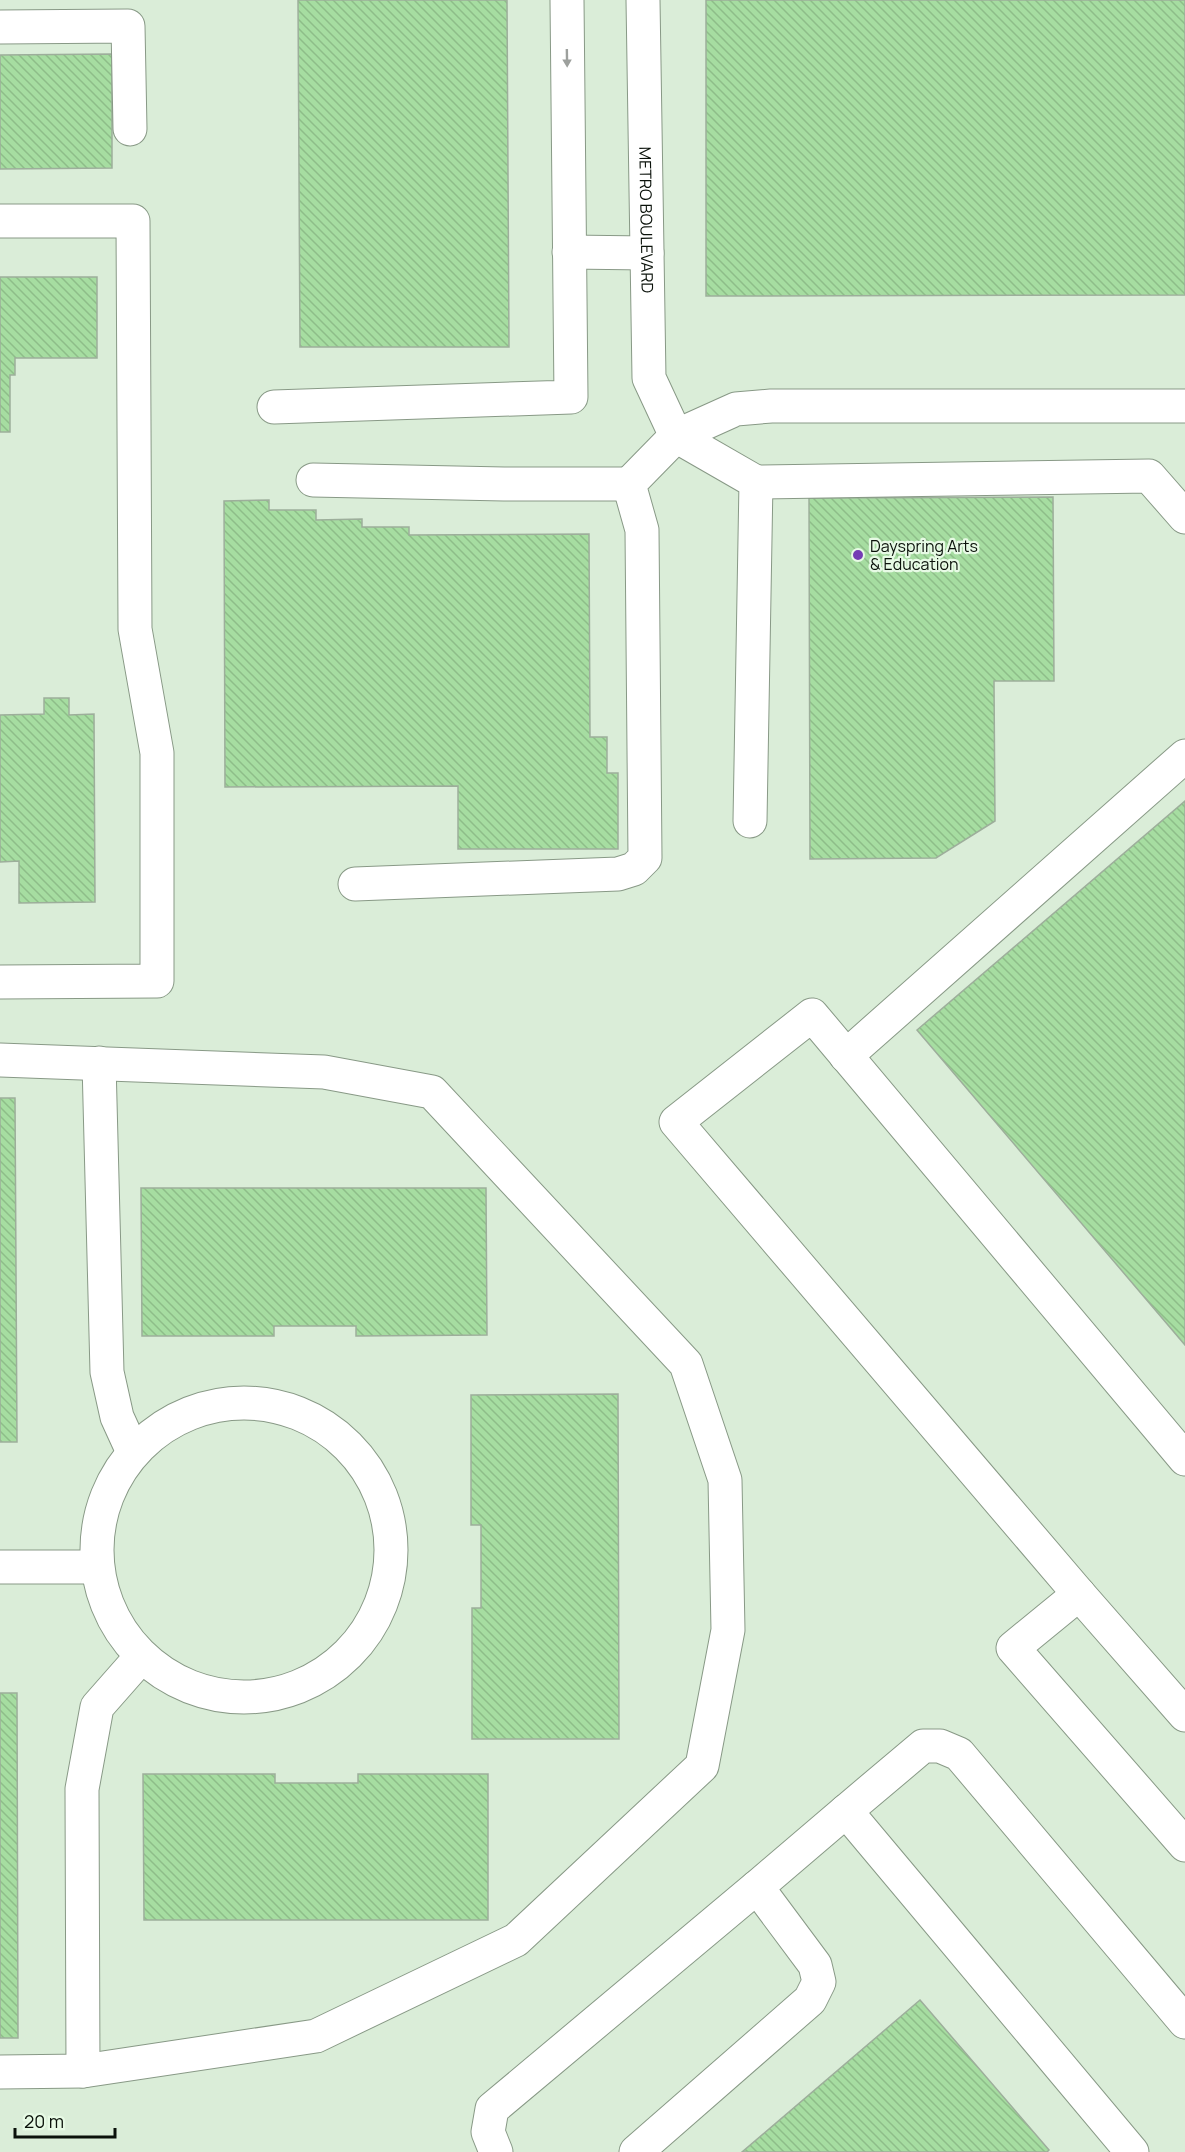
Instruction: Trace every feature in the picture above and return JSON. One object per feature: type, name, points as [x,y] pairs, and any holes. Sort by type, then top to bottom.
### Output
[{"type":"street","points":[[274,407],[571,397],[567,0]]},
{"type":"street","name":"METRO BOULEVARD","points":[[643,0],[649,378],[676,436]]},
{"type":"street","points":[[0,27],[128,26],[130,129]]},
{"type":"street","points":[[0,221],[133,221],[135,629],[157,753],[158,981],[0,982]]},
{"type":"street","points":[[569,252],[647,253]]},
{"type":"street","points":[[313,480],[630,484],[676,436],[736,410],[771,406],[1185,406]]},
{"type":"street","points":[[676,436],[756,482],[1149,476],[1185,517]]},
{"type":"street","points":[[750,821],[756,482]]},
{"type":"street","points":[[355,884],[618,874],[634,869],[645,858],[642,530],[630,484]]},
{"type":"street","points":[[846,1056],[1185,756]]},
{"type":"street","points":[[1185,1459],[812,1015],[676,1122],[1185,1715]]},
{"type":"street","points":[[0,1060],[324,1072],[432,1092],[686,1364],[725,1480],[728,1630],[702,1767],[516,1940],[316,2036],[83,2071],[0,2072]]},
{"type":"street","points":[[99,1063],[107,1372],[117,1417],[133,1452]]},
{"type":"street","points":[[219,1405],[270,1405],[316,1421],[356,1453],[381,1495],[392,1544],[386,1594],[363,1638],[327,1672],[282,1693],[231,1697],[183,1685],[141,1657],[111,1616],[97,1567],[98,1526],[110,1487],[133,1452],[172,1421],[219,1405]]},
{"type":"street","points":[[0,1567],[97,1567]]},
{"type":"street","points":[[1079,1594],[1013,1648],[1185,1845]]},
{"type":"street","points":[[83,2071],[82,1790],[97,1707],[141,1657]]},
{"type":"street","points":[[496,2152],[488,2132],[492,2109],[923,1746],[940,1746],[959,1754],[1185,2022]]},
{"type":"street","points":[[846,1811],[1132,2152]]},
{"type":"street","points":[[636,2152],[810,2000],[819,1982],[815,1965],[758,1887]]},
{"type":"building","points":[[298,0],[507,0],[509,347],[300,347]]},
{"type":"building","points":[[706,0],[1185,0],[1185,295],[706,296]]},
{"type":"building","points":[[112,54],[112,168],[0,169],[0,55]]},
{"type":"building","points":[[0,277],[97,277],[97,358],[15,358],[15,375],[10,375],[10,432],[0,432]]},
{"type":"building","points":[[1053,497],[1054,681],[994,681],[995,821],[936,858],[810,859],[809,498]]},
{"type":"building","points":[[269,500],[269,510],[316,510],[316,520],[362,519],[362,527],[409,527],[409,535],[589,534],[590,737],[607,737],[607,773],[618,773],[618,849],[458,849],[458,786],[225,787],[224,501]]},
{"type":"building","points":[[44,698],[69,698],[69,715],[94,714],[95,902],[19,903],[19,861],[0,862],[0,715],[44,714]]},
{"type":"building","points":[[1185,801],[1185,1345],[917,1030]]},
{"type":"building","points":[[0,1098],[15,1098],[17,1442],[0,1442]]},
{"type":"building","points":[[141,1188],[486,1188],[487,1335],[356,1336],[356,1326],[274,1326],[274,1336],[142,1336]]},
{"type":"building","points":[[618,1394],[619,1739],[472,1739],[472,1608],[481,1608],[481,1525],[471,1525],[471,1395]]},
{"type":"building","points":[[0,1693],[17,1693],[18,2038],[0,2038]]},
{"type":"building","points":[[143,1774],[275,1774],[275,1783],[358,1783],[358,1774],[488,1774],[488,1920],[144,1920]]},
{"type":"building","points":[[920,2000],[1049,2150],[1047,2152],[742,2152]]},
{"type":"place","name":"Dayspring Arts & Education","points":[[858,555]]}]
